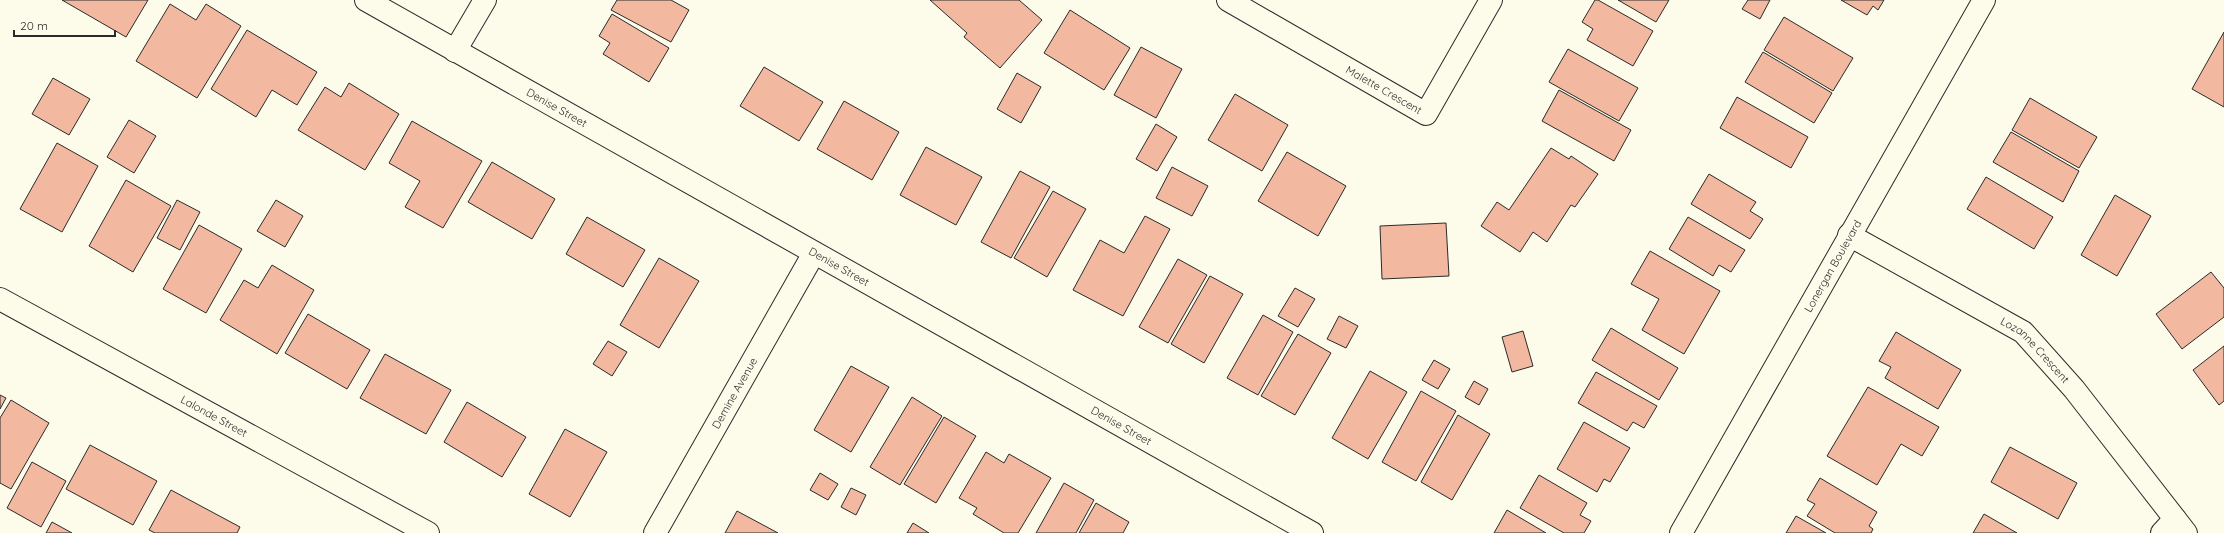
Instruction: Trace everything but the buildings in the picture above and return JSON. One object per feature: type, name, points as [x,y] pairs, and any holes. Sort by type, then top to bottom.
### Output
[{"type":"street","name":"Denise Street","points":[[366,0],[1312,533]]},
{"type":"street","points":[[455,51],[485,0]]},
{"type":"street","name":"Malette Crescent","points":[[1228,0],[1426,114],[1491,0]]},
{"type":"street","name":"Lonergan Boulevard","points":[[1681,533],[1849,235],[1984,0]]},
{"type":"street","name":"Lozanne Crescent","points":[[1849,235],[2023,332],[2074,389],[2174,528]]},
{"type":"street","name":"Demine Avenue","points":[[655,533],[814,253]]},
{"type":"street","name":"Lalonde Street","points":[[0,299],[428,533]]}]
